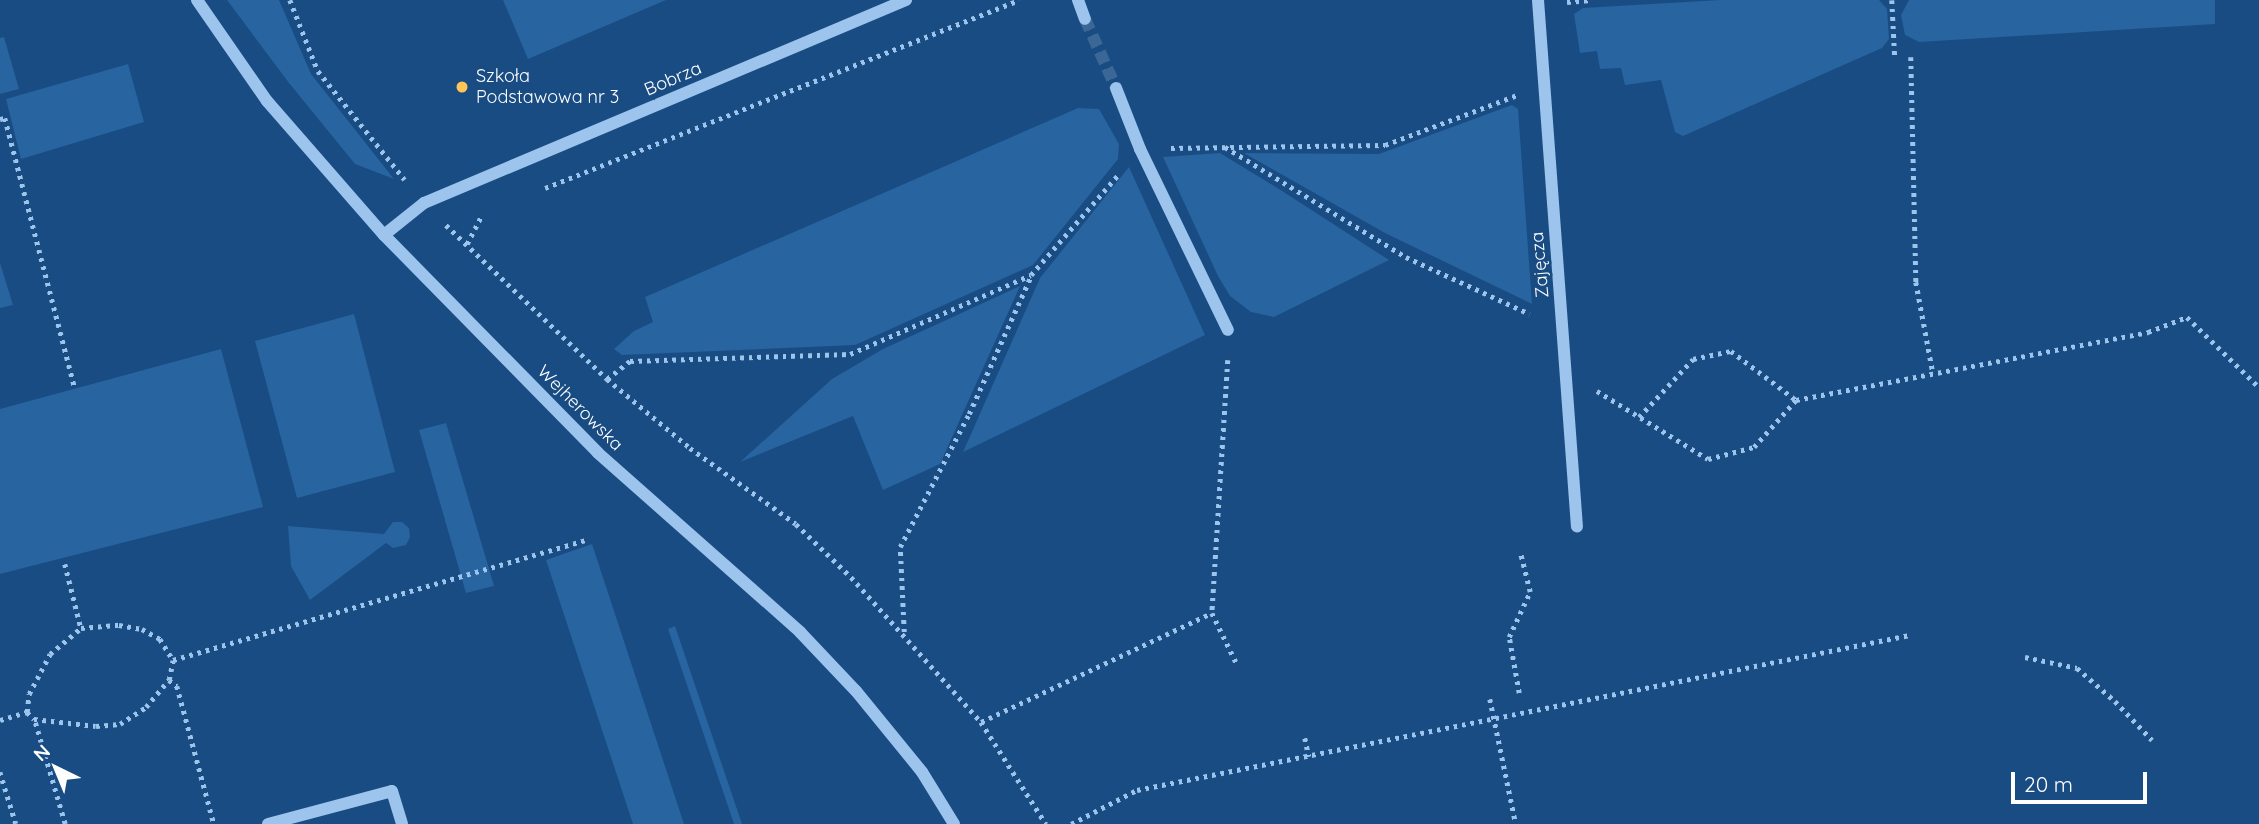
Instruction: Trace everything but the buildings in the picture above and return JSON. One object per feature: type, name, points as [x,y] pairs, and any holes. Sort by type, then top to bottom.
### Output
[{"type":"street","name":"Wejherowska","points":[[197,0],[267,101],[383,235],[598,453],[800,632],[856,691],[922,772],[954,824]]},
{"type":"street","name":"Bobrza","points":[[383,235],[425,203],[906,0]]},
{"type":"street","points":[[1078,0],[1086,19]]},
{"type":"street","name":"Zajęcza","points":[[1538,0],[1577,527]]},
{"type":"street","points":[[1116,88],[1140,149],[1228,330]]},
{"type":"street","points":[[268,824],[392,791],[402,824]]},
{"type":"path","points":[[290,0],[318,71],[425,203],[607,379],[691,448],[796,524],[904,633],[981,722],[1046,824]]},
{"type":"path","points":[[542,189],[1019,0]]},
{"type":"path","points":[[1892,0],[1895,59]]},
{"type":"path","points":[[1911,57],[1916,282],[1933,373]]},
{"type":"path","points":[[904,633],[900,547],[969,414],[1031,275],[1140,149],[1385,145],[1544,84]]},
{"type":"path","points":[[0,119],[5,118],[75,388]]},
{"type":"path","points":[[1225,146],[1406,257],[1562,330]]},
{"type":"path","points":[[467,244],[480,215],[492,210]]},
{"type":"path","points":[[607,379],[630,361],[850,354],[1031,275]]},
{"type":"path","points":[[1566,372],[1708,459],[1754,447],[1796,400],[2148,332],[2187,317],[2259,387]]},
{"type":"path","points":[[1228,330],[1212,613],[1237,664]]},
{"type":"path","points":[[1639,417],[1693,359],[1731,351],[1796,400]]},
{"type":"path","points":[[173,660],[589,539]]},
{"type":"path","points":[[1520,552],[1530,592],[1509,638],[1520,693]]},
{"type":"path","points":[[65,564],[81,628]]},
{"type":"path","points":[[981,722],[1212,613]]},
{"type":"path","points":[[27,712],[29,694],[50,654],[81,628],[118,625],[142,629],[160,639],[173,660],[169,680],[146,706],[120,724],[96,726],[34,719]]},
{"type":"path","points":[[1071,824],[1138,790],[1910,635]]},
{"type":"path","points":[[2025,657],[2077,668],[2115,701],[2151,740]]},
{"type":"path","points":[[169,680],[177,687],[214,824]]},
{"type":"path","points":[[1490,699],[1517,824]]},
{"type":"path","points":[[27,712],[34,719],[65,824]]},
{"type":"path","points":[[0,720],[27,712]]},
{"type":"path","points":[[1305,738],[1309,757]]},
{"type":"path","points":[[0,772],[16,824]]},
{"type":"shaded area","points":[[227,0],[279,0],[311,74],[394,179],[355,164],[289,83]]},
{"type":"shaded area","points":[[503,0],[666,0],[528,59]]},
{"type":"shaded area","points":[[1720,0],[1879,0],[1887,9],[1889,39],[1882,48],[1683,136],[1675,132],[1661,80],[1625,85],[1621,68],[1600,69],[1597,51],[1580,53],[1574,14],[1583,8]]},
{"type":"shaded area","points":[[1909,0],[2215,0],[2215,24],[1919,42],[1905,35],[1901,15]]},
{"type":"shaded area","points":[[4,37],[19,89],[0,94],[0,38]]},
{"type":"shaded area","points":[[128,64],[144,122],[21,159],[6,99]]},
{"type":"shaded area","points":[[1512,105],[1518,109],[1532,304],[1385,233],[1244,153],[1379,154]]},
{"type":"shaded area","points":[[1078,108],[1099,109],[1119,144],[1118,159],[1033,265],[855,345],[622,355],[614,349],[634,331],[653,322],[645,297]]},
{"type":"shaded area","points":[[1220,153],[1389,260],[1274,317],[1251,312],[1230,296],[1218,276],[1163,157]]},
{"type":"shaded area","points":[[1129,167],[1205,335],[963,452],[1040,278]]},
{"type":"shaded area","points":[[0,263],[13,305],[0,308]]},
{"type":"shaded area","points":[[1020,286],[940,464],[883,490],[853,416],[740,462],[832,379],[883,349]]},
{"type":"shaded area","points":[[354,314],[395,472],[297,498],[255,341]]},
{"type":"shaded area","points":[[221,349],[263,507],[0,574],[0,409]]},
{"type":"shaded area","points":[[446,423],[494,586],[466,593],[419,430]]},
{"type":"shaded area","points":[[393,522],[402,522],[409,528],[410,537],[406,545],[393,548],[386,543],[310,600],[291,566],[288,526],[384,534]]},
{"type":"shaded area","points":[[592,544],[684,824],[633,824],[546,560]]},
{"type":"shaded area","points":[[675,626],[742,824],[734,824],[668,629]]},
{"type":"tunnel","points":[[1085,19],[1116,88]]},
{"type":"place","name":"Szkoła Podstawowa nr 3","points":[[462,87]]}]
